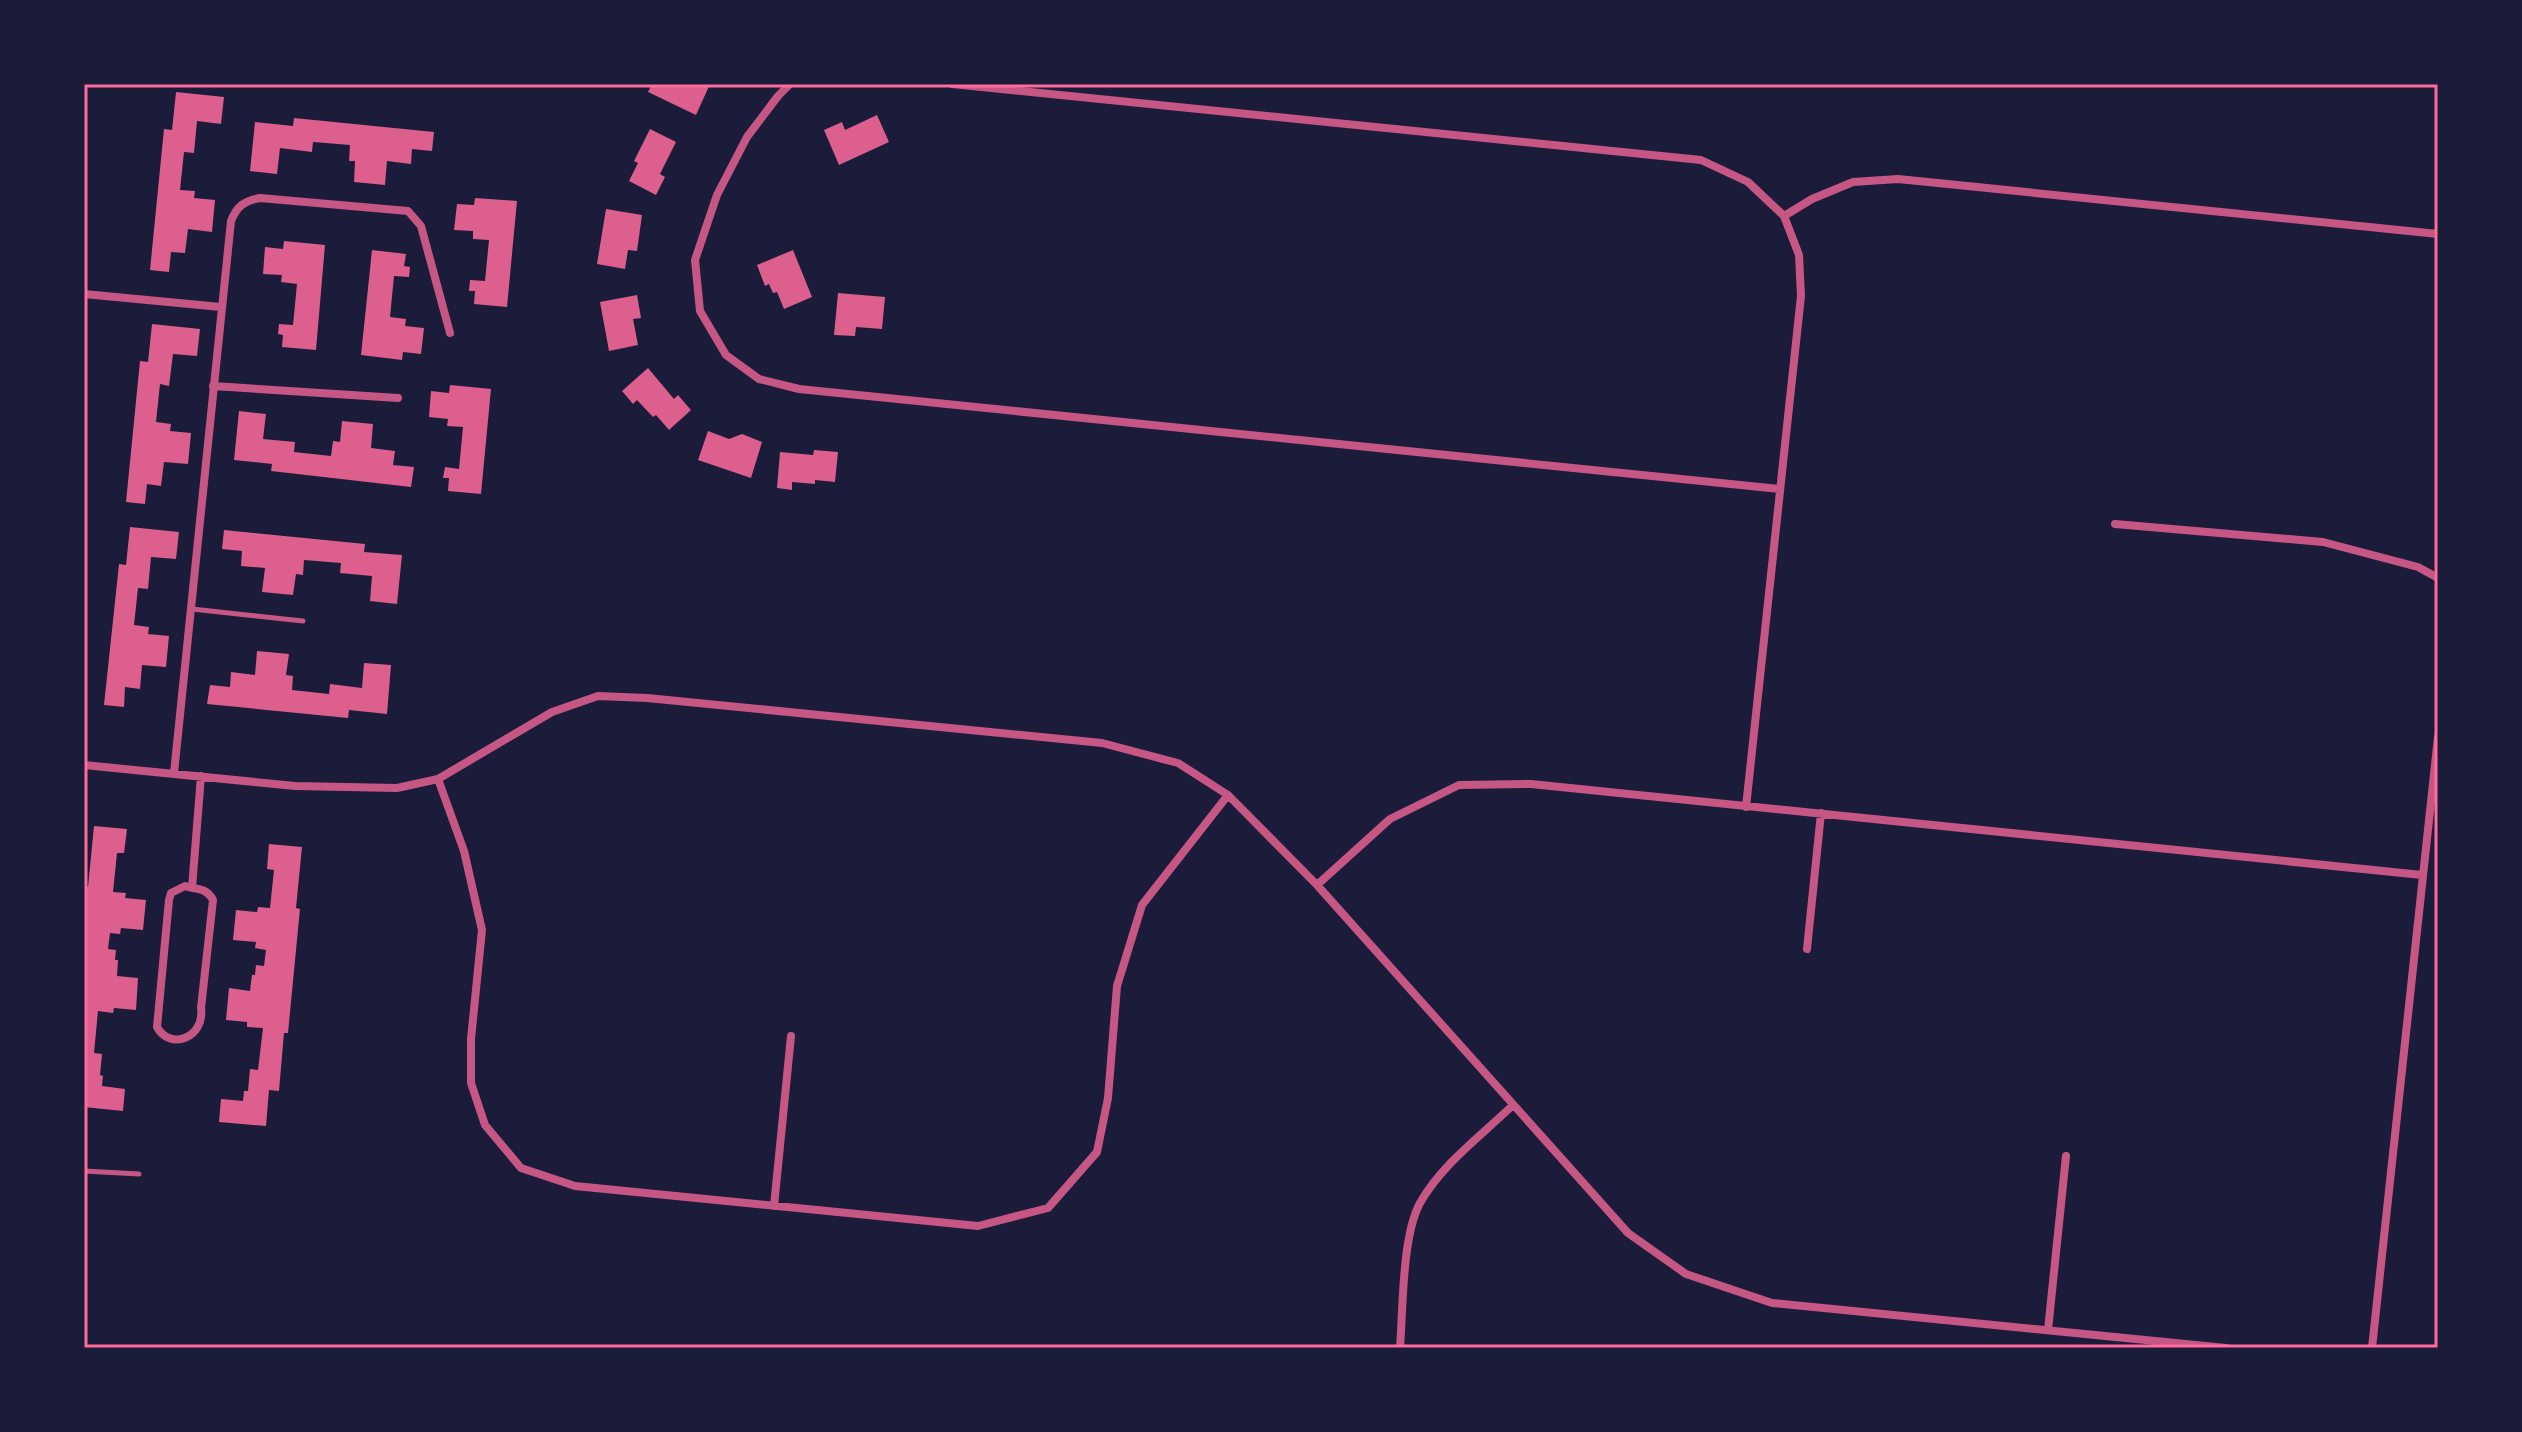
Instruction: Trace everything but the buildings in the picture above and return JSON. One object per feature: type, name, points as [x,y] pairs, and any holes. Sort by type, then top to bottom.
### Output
[{"type":"street","points":[[790,84],[747,137],[717,195],[695,260],[700,311],[726,355],[759,379],[799,389],[1780,489]]},
{"type":"street","points":[[952,84],[1701,160],[1748,182],[1784,216],[1799,255],[1801,296],[1746,807]]},
{"type":"street","points":[[1784,216],[1812,199],[1853,182],[1898,179],[2438,234]]},
{"type":"street","points":[[174,773],[221,307],[231,221],[236,208],[247,200],[260,198],[408,211],[421,226],[450,333]]},
{"type":"street","points":[[84,294],[221,307]]},
{"type":"street","points":[[213,386],[398,398]]},
{"type":"street","points":[[2115,524],[2323,542],[2418,567],[2438,578]]},
{"type":"street","points":[[84,765],[295,786],[397,788],[438,779],[552,712],[598,696],[647,698],[1102,743],[1178,763],[1228,795],[1317,885],[1628,1233],[1686,1274],[1772,1303],[2226,1348]]},
{"type":"street","points":[[2372,1348],[2438,737]]},
{"type":"street","points":[[192,888],[201,776]]},
{"type":"street","points":[[438,779],[464,851],[482,930],[471,1039],[471,1083],[485,1125],[521,1168],[575,1186],[978,1226],[1048,1208],[1097,1152],[1108,1098],[1117,986],[1142,905],[1228,795]]},
{"type":"street","points":[[1317,885],[1390,819],[1459,785],[1531,784],[2422,875]]},
{"type":"street","points":[[1807,949],[1821,813]]},
{"type":"street","points":[[177,887],[192,888],[209,892],[213,900],[202,1020],[197,1031],[187,1037],[168,1038],[157,1027],[169,900],[177,887]]},
{"type":"street","points":[[774,1206],[791,1036]]},
{"type":"street","points":[[1400,1348],[1409,1241],[1419,1204],[1441,1174],[1513,1105]]},
{"type":"street","points":[[2048,1330],[2066,1156]]},
{"type":"lane","points":[[191,608],[303,621]]},
{"type":"lane","points":[[84,1171],[139,1174]]}]
